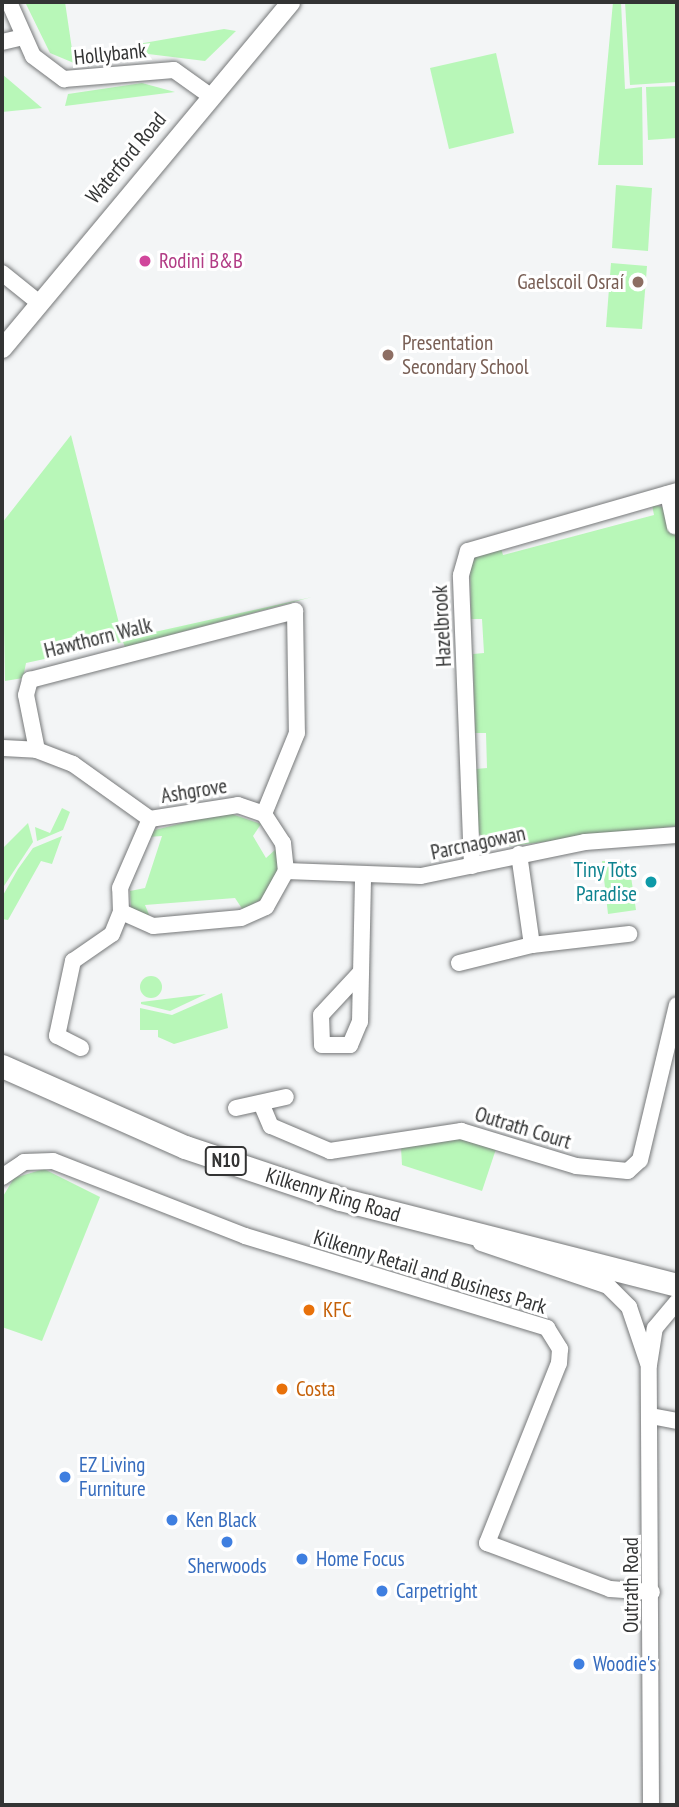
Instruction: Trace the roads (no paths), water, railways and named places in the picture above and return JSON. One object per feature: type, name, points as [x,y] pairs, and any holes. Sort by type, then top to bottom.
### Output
[{"type":"highway","name":"Kilkenny Ring Road","points":[[2,1066],[185,1147],[458,1233],[677,1285]]},
{"type":"main road","name":"Waterford Road","points":[[2,348],[37,301],[290,2]]},
{"type":"street","name":"Hollybank","points":[[9,2],[33,56],[64,79],[174,70],[209,95]]},
{"type":"street","points":[[2,42],[23,37]]},
{"type":"street","points":[[2,273],[37,301]]},
{"type":"street","name":"Hazelbrook","points":[[471,866],[461,575],[468,551],[673,493],[675,526]]},
{"type":"street","name":"Hawthorn Walk","points":[[37,750],[26,695],[40,674],[295,611],[298,733],[264,814]]},
{"type":"street","points":[[2,748],[37,750],[83,770],[150,819]]},
{"type":"street","name":"Ashgrove","points":[[121,912],[120,888],[150,819],[223,804],[264,814]]},
{"type":"street","points":[[80,1048],[57,1036],[73,961],[111,934],[121,912],[153,926],[241,918],[276,897],[286,871],[283,843],[264,814]]},
{"type":"street","name":"Parcnagowan","points":[[286,871],[363,878],[471,866],[519,854],[677,835]]},
{"type":"street","points":[[519,854],[533,945]]},
{"type":"street","points":[[360,973],[363,878]]},
{"type":"street","points":[[459,963],[533,945],[629,934]]},
{"type":"street","name":"Outrath Court","points":[[261,1103],[271,1126],[330,1151],[461,1131],[576,1166],[628,1171],[640,1160],[676,1011]]},
{"type":"street","points":[[236,1108],[286,1097]]},
{"type":"street","name":"Kilkenny Retail and Business Park","points":[[2,1177],[24,1162],[53,1161],[258,1241],[547,1328],[560,1349],[559,1363],[487,1543],[610,1589],[652,1592]]},
{"type":"street","name":"Outrath Road","points":[[458,1233],[524,1262],[608,1286],[635,1318],[649,1365]]},
{"type":"street","name":"Outrath Road","points":[[651,1805],[649,1365],[655,1328],[677,1302]]},
{"type":"street","points":[[651,1416],[677,1421]]},
{"type":"place","name":"Rodini B&B","points":[[145,261]]},
{"type":"place","name":"Gaelscoil Osraí","points":[[638,282]]},
{"type":"place","name":"Presentation Secondary School","points":[[388,355]]},
{"type":"place","name":"Tiny Tots Paradise","points":[[651,882]]},
{"type":"place","name":"KFC","points":[[309,1310]]},
{"type":"place","name":"Costa","points":[[282,1389]]},
{"type":"place","name":"EZ Living Furniture","points":[[65,1477]]},
{"type":"place","name":"Ken Black","points":[[172,1520]]},
{"type":"place","name":"Sherwoods","points":[[227,1542]]},
{"type":"place","name":"Home Focus","points":[[302,1559]]},
{"type":"place","name":"Carpetright","points":[[382,1591]]},
{"type":"place","name":"Woodie's","points":[[579,1664]]}]
